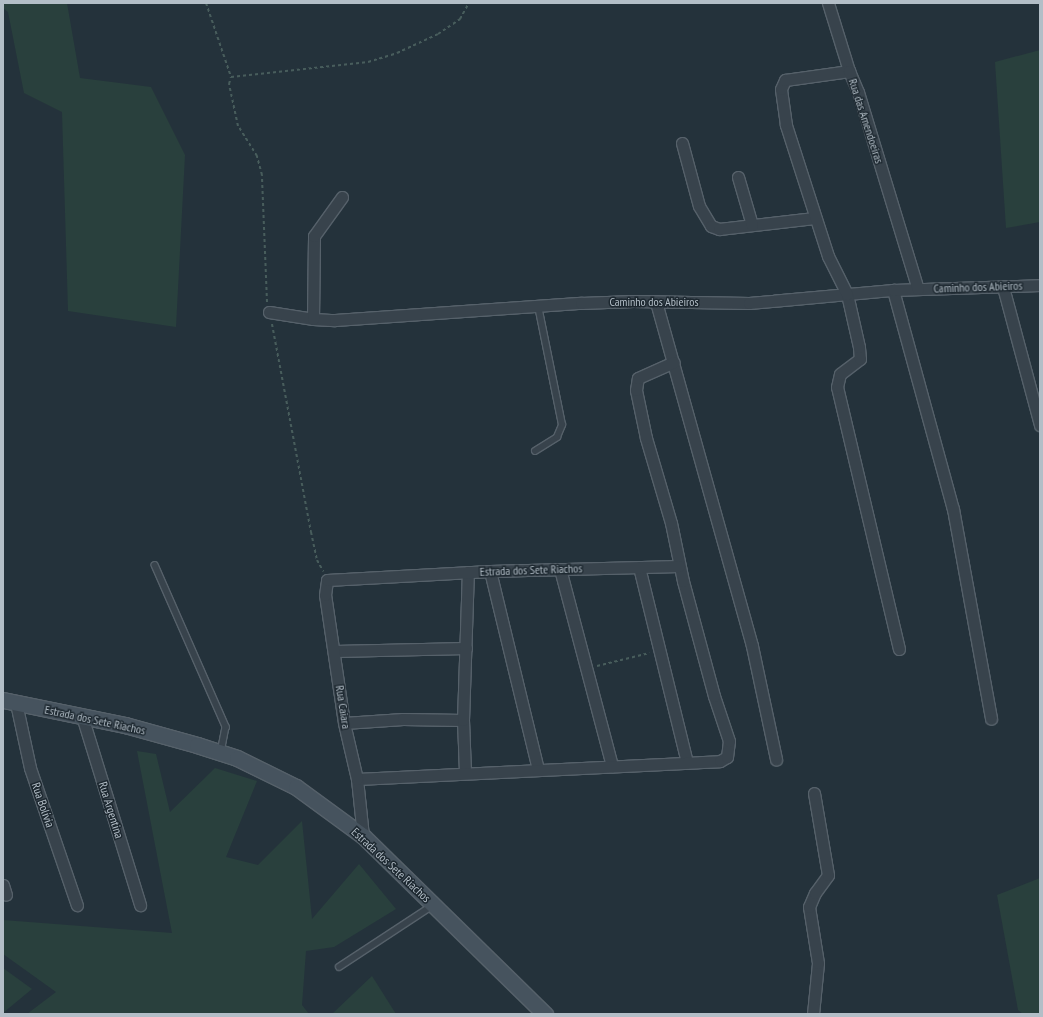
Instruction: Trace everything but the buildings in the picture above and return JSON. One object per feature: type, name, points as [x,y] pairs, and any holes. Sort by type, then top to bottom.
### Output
[{"type":"street","points":[[828,3],[849,71]]},
{"type":"street","name":"Rua das Amendoeiras","points":[[899,649],[837,387],[840,374],[860,357],[847,294],[828,256],[814,218],[786,124],[781,86],[788,79],[849,71],[858,92],[918,289]]},
{"type":"street","points":[[682,143],[699,206],[708,224],[719,229],[814,218]]},
{"type":"street","points":[[738,177],[752,225]]},
{"type":"street","points":[[312,319],[314,236],[342,197]]},
{"type":"street","name":"Caminho dos Abieiros","points":[[269,312],[312,319],[538,306],[656,302],[739,303],[893,290],[1040,285]]},
{"type":"street","points":[[1003,287],[1040,425]]},
{"type":"street","points":[[893,290],[953,509],[991,719]]},
{"type":"street","points":[[656,302],[674,362],[703,474],[752,646],[776,758]]},
{"type":"street","points":[[357,779],[465,772],[720,761],[727,757],[730,748],[679,566],[673,530],[646,438],[636,385],[641,376],[674,362]]},
{"type":"street","name":"Estrada dos Sete Riachos","points":[[327,580],[490,571],[679,566]]},
{"type":"street","points":[[639,567],[687,762]]},
{"type":"street","points":[[560,569],[612,766]]},
{"type":"street","points":[[490,571],[538,769]]},
{"type":"street","points":[[465,772],[463,720],[468,572]]},
{"type":"street","name":"Rua Caiara","points":[[327,580],[324,595],[335,651],[344,723],[357,779],[363,836]]},
{"type":"street","points":[[335,651],[466,648]]},
{"type":"street","name":"Estrada dos Sete Riachos","points":[[9,702],[125,725],[221,753],[271,773],[296,787],[363,836],[545,1014]]},
{"type":"street","name":"Rua Bolívia","points":[[9,702],[77,905]]},
{"type":"street","name":"Rua Argentina","points":[[82,716],[140,905]]},
{"type":"street","points":[[344,723],[403,719],[463,720]]},
{"type":"street","points":[[813,1014],[818,963],[809,907],[815,893],[828,875],[814,793]]},
{"type":"lane","points":[[535,451],[557,438],[562,425],[538,306]]},
{"type":"lane","points":[[155,564],[226,726],[221,753]]},
{"type":"lane","points":[[339,967],[434,905]]},
{"type":"path","points":[[206,3],[231,77]]},
{"type":"path","points":[[586,669],[659,650]]},
{"type":"green space","points":[[3,3],[67,3],[80,78],[151,87],[185,155],[176,327],[68,311],[62,112],[24,93],[8,12],[3,8]]},
{"type":"green space","points":[[1040,50],[1040,222],[1006,228],[995,62]]},
{"type":"green space","points":[[137,751],[156,754],[170,812],[215,768],[257,781],[226,857],[258,865],[302,821],[312,919],[359,864],[396,909],[334,947],[306,951],[302,1005],[309,1014],[27,1014],[56,992],[3,954],[3,920],[172,933]]},
{"type":"green space","points":[[1040,878],[1040,1014],[1023,1014],[1018,1010],[997,895]]},
{"type":"green space","points":[[3,968],[32,989],[3,1013]]},
{"type":"green space","points":[[372,976],[396,1014],[332,1014]]}]
